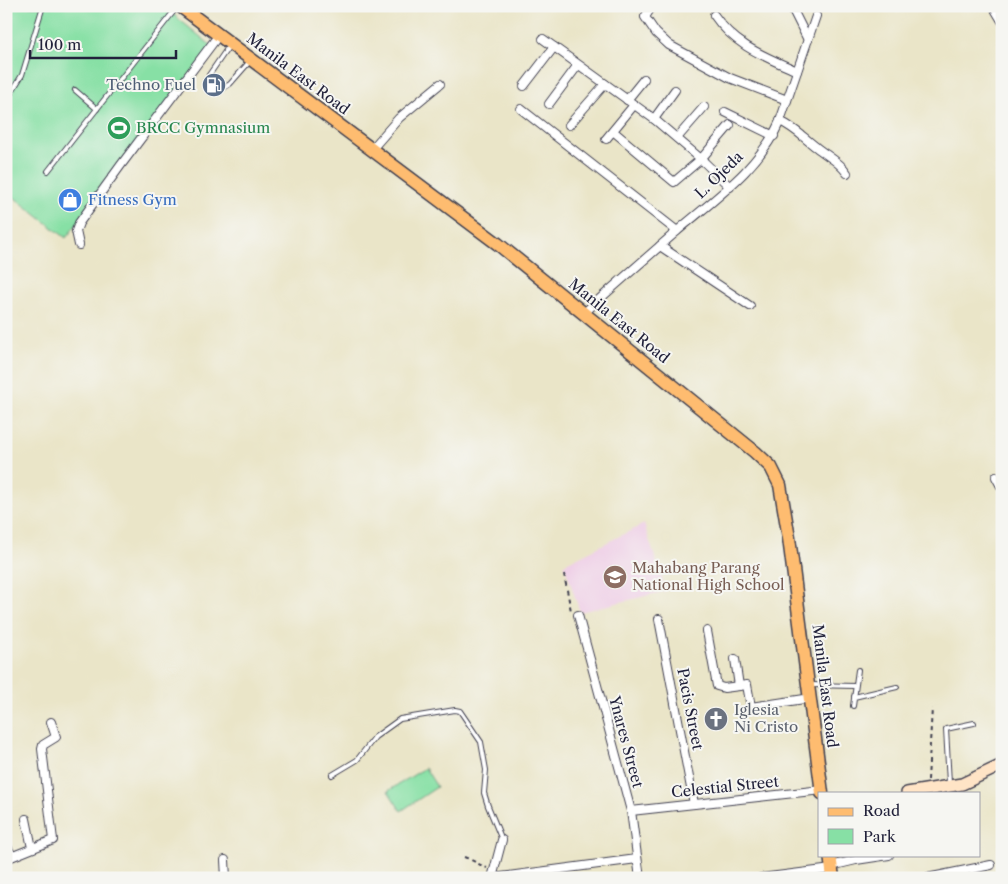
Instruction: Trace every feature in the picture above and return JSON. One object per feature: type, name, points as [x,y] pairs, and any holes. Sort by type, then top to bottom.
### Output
[{"type":"main road","name":"Manila East Road","points":[[179,6],[498,244],[770,467],[780,486],[811,698],[822,792]]},
{"type":"street","points":[[652,6],[645,17],[656,33],[669,45],[730,78],[787,100]]},
{"type":"street","points":[[993,6],[1002,21]]},
{"type":"street","points":[[792,8],[808,40]]},
{"type":"street","points":[[714,15],[729,34],[747,48],[797,71]]},
{"type":"street","name":"L. Ojeda","points":[[584,313],[730,187],[760,154],[774,136],[816,16]]},
{"type":"street","points":[[79,245],[76,231],[80,223],[218,36]]},
{"type":"street","points":[[543,39],[654,119],[701,159],[730,187]]},
{"type":"street","points":[[524,86],[554,47]]},
{"type":"street","points":[[549,104],[578,65]]},
{"type":"street","points":[[606,139],[613,131],[644,79]]},
{"type":"street","points":[[371,150],[399,118],[440,84]]},
{"type":"street","points":[[569,125],[605,84]]},
{"type":"street","points":[[654,119],[676,90]]},
{"type":"street","points":[[677,138],[704,107]]},
{"type":"street","points":[[521,109],[677,231]]},
{"type":"street","points":[[725,112],[774,136]]},
{"type":"street","points":[[780,121],[800,132],[839,164],[847,173]]},
{"type":"street","points":[[613,131],[674,182],[701,159],[730,125]]},
{"type":"street","points":[[660,246],[750,306]]},
{"type":"street","points":[[996,477],[1002,488]]},
{"type":"street","name":"Ynares Street","points":[[578,615],[631,811],[640,878]]},
{"type":"street","name":"Pacis Street","points":[[659,619],[694,804]]},
{"type":"street","points":[[707,632],[717,686],[724,688],[743,686]]},
{"type":"street","points":[[736,659],[751,707],[811,698]]},
{"type":"street","points":[[6,845],[9,857],[53,840],[42,749],[43,745],[56,736],[52,722]]},
{"type":"street","points":[[913,792],[962,784],[1002,765]]},
{"type":"street","name":"Celestial Street","points":[[631,811],[818,792]]},
{"type":"street","points":[[26,819],[32,848]]},
{"type":"street","points":[[502,840],[493,875],[637,859]]},
{"type":"street","points":[[761,878],[831,867],[856,860],[882,856]]},
{"type":"street","points":[[225,860],[226,878]]},
{"type":"street","points":[[927,878],[991,865]]},
{"type":"lane","points":[[8,98],[22,75],[43,6]]},
{"type":"lane","points":[[48,171],[179,6]]},
{"type":"lane","points":[[230,44],[209,75],[213,82],[222,89],[230,84],[251,60]]},
{"type":"lane","points":[[75,90],[97,109]]},
{"type":"lane","points":[[853,706],[858,670]]},
{"type":"lane","points":[[809,685],[855,686]]},
{"type":"lane","points":[[854,697],[897,687]]},
{"type":"lane","points":[[332,775],[357,760],[375,737],[400,719],[455,710],[460,711],[481,742],[486,770],[484,793],[502,840]]},
{"type":"lane","points":[[949,787],[946,730],[974,723]]},
{"type":"path","points":[[564,574],[572,612],[578,615]]},
{"type":"path","points":[[927,790],[932,708]]},
{"type":"path","points":[[464,857],[493,875]]},
{"type":"shaded area","name":"Mahabang Parang National High School","points":[[644,524],[666,591],[580,612],[564,564]]},
{"type":"green space","points":[[6,6],[163,6],[213,47],[66,238],[6,191]]},
{"type":"green space","points":[[425,768],[437,787],[401,811],[388,791]]},
{"type":"place","name":"Techno Fuel","points":[[214,85]]},
{"type":"place","name":"BRCC Gymnasium","points":[[119,128]]},
{"type":"place","name":"Fitness Gym","points":[[70,200]]},
{"type":"place","name":"Mahabang Parang National High School","points":[[615,577]]},
{"type":"place","name":"Iglesia Ni Cristo","points":[[716,719]]}]
